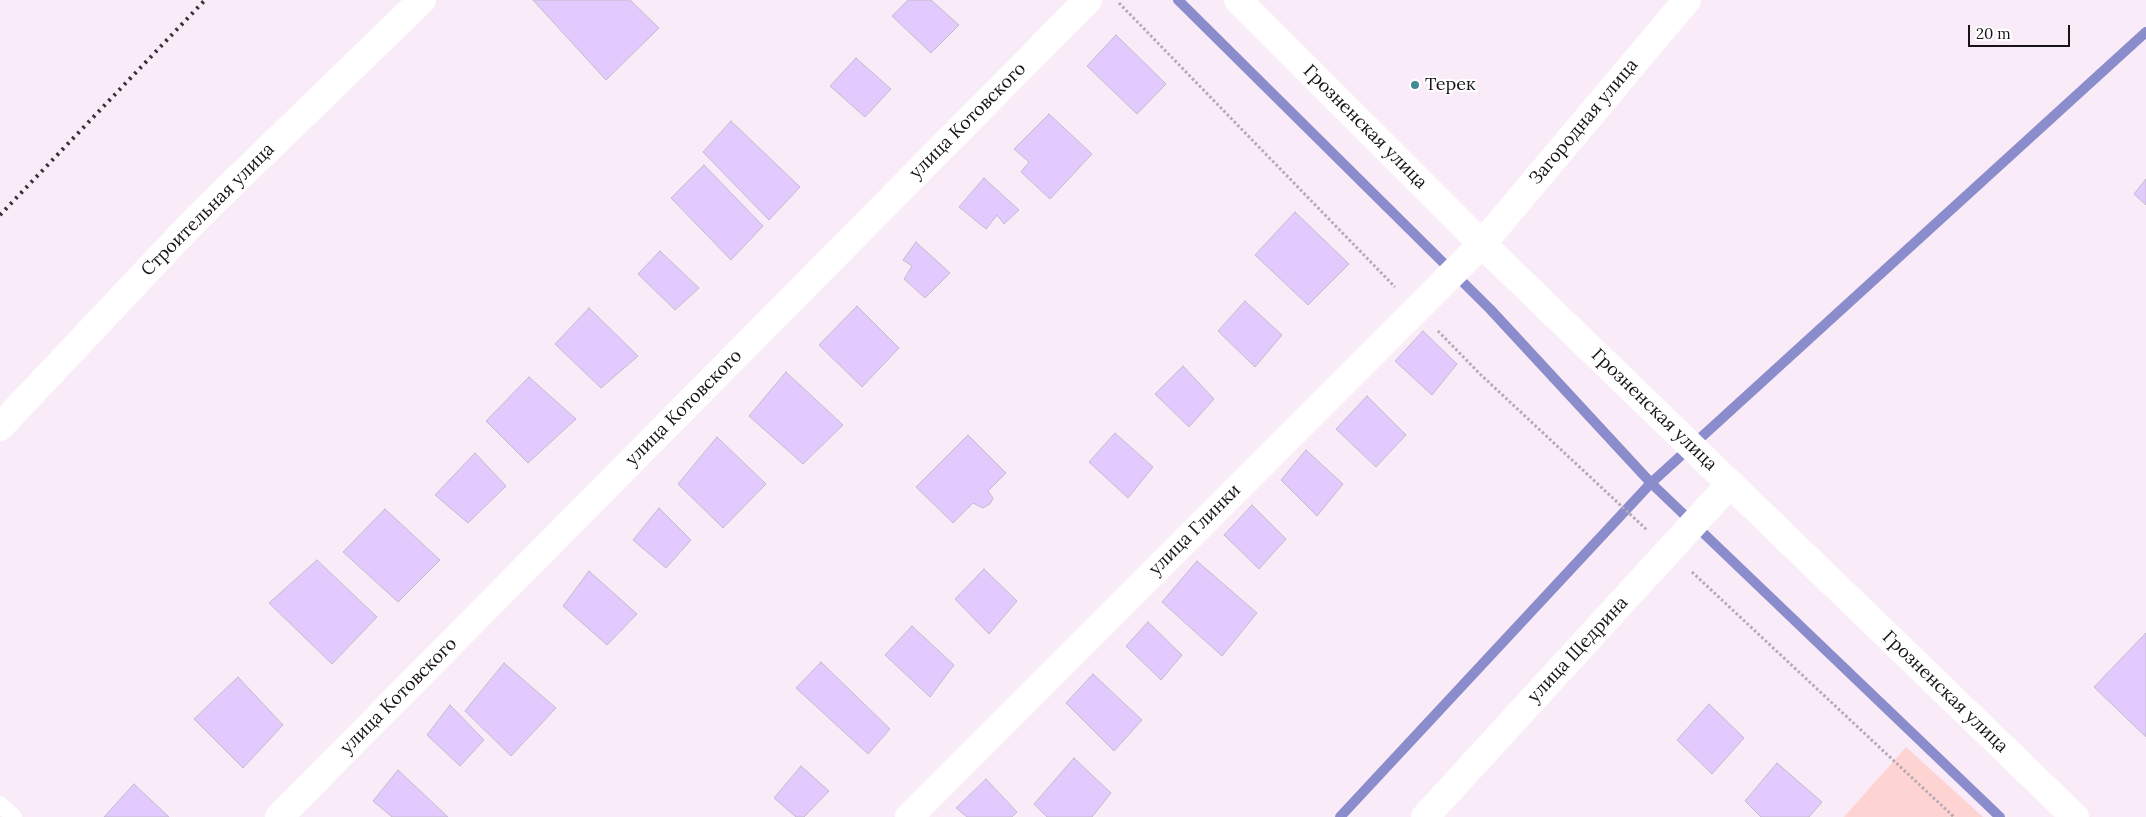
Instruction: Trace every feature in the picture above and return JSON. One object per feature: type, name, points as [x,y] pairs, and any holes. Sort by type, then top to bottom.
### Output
[{"type":"street","name":"Строительная улица","points":[[0,427],[197,218],[422,0]]},
{"type":"street","name":"улица Котовского","points":[[279,817],[1088,0]]},
{"type":"street","name":"Грозненская улица","points":[[1238,0],[1482,244],[2075,817]]},
{"type":"street","name":"Загородная улица","points":[[1482,244],[1687,0]]},
{"type":"street","name":"улица Глинки","points":[[909,817],[1482,244]]},
{"type":"street","name":"улица Щедрина","points":[[1425,817],[1730,484]]},
{"type":"lane","points":[[0,804],[14,817]]},
{"type":"path","points":[[1116,0],[1480,374],[1954,817]]},
{"type":"shaded area","points":[[1906,747],[1983,817],[1844,817]]},
{"type":"building","points":[[533,0],[630,0],[659,28],[606,80]]},
{"type":"building","points":[[908,0],[931,0],[959,25],[931,53],[892,16]]},
{"type":"building","points":[[1116,35],[1166,84],[1137,114],[1087,66]]},
{"type":"building","points":[[856,58],[891,89],[865,117],[830,86]]},
{"type":"building","points":[[1049,114],[1092,154],[1050,199],[1021,172],[1029,162],[1014,149]]},
{"type":"building","points":[[731,121],[800,187],[769,220],[703,152]]},
{"type":"building","points":[[704,165],[763,226],[731,260],[671,198]]},
{"type":"building","points":[[984,178],[1019,210],[1004,224],[997,215],[986,229],[959,207]]},
{"type":"building","points":[[2146,179],[2146,205],[2134,194]]},
{"type":"building","points":[[1295,212],[1349,264],[1308,305],[1255,255]]},
{"type":"building","points":[[916,242],[950,273],[925,298],[904,279],[912,266],[903,260]]},
{"type":"building","points":[[660,251],[699,288],[675,310],[638,274]]},
{"type":"building","points":[[1245,301],[1282,335],[1255,367],[1218,331]]},
{"type":"building","points":[[857,306],[899,348],[862,387],[819,345]]},
{"type":"building","points":[[589,308],[638,356],[601,388],[555,344]]},
{"type":"building","points":[[1423,331],[1457,364],[1432,395],[1395,361]]},
{"type":"building","points":[[1183,366],[1214,399],[1189,427],[1155,394]]},
{"type":"building","points":[[786,372],[843,425],[803,464],[749,416]]},
{"type":"building","points":[[529,377],[576,419],[528,463],[486,421]]},
{"type":"building","points":[[1367,396],[1406,435],[1376,467],[1336,429]]},
{"type":"building","points":[[1115,433],[1153,467],[1128,498],[1089,462]]},
{"type":"building","points":[[968,435],[1006,473],[988,491],[993,498],[990,504],[983,508],[973,503],[953,523],[916,487]]},
{"type":"building","points":[[717,437],[766,484],[723,528],[678,484]]},
{"type":"building","points":[[1306,450],[1343,484],[1317,516],[1281,480]]},
{"type":"building","points":[[475,453],[506,486],[468,523],[435,495]]},
{"type":"building","points":[[1252,505],[1286,539],[1259,569],[1224,535]]},
{"type":"building","points":[[659,508],[691,540],[666,568],[633,540]]},
{"type":"building","points":[[385,509],[440,560],[398,602],[343,552]]},
{"type":"building","points":[[317,560],[377,617],[332,664],[269,603]]},
{"type":"building","points":[[1197,561],[1257,613],[1222,656],[1162,602]]},
{"type":"building","points":[[984,569],[1017,601],[989,634],[955,599]]},
{"type":"building","points":[[589,571],[637,614],[607,645],[563,606]]},
{"type":"building","points":[[1148,622],[1182,655],[1161,680],[1126,646]]},
{"type":"building","points":[[912,626],[954,665],[930,697],[885,655]]},
{"type":"building","points":[[2146,633],[2146,737],[2094,687]]},
{"type":"building","points":[[821,662],[890,729],[868,754],[796,688]]},
{"type":"building","points":[[504,663],[556,708],[511,756],[465,711]]},
{"type":"building","points":[[1093,674],[1142,720],[1114,751],[1066,703]]},
{"type":"building","points":[[238,677],[283,725],[243,768],[194,719]]},
{"type":"building","points":[[1709,704],[1744,738],[1712,774],[1677,740]]},
{"type":"building","points":[[450,705],[484,740],[460,766],[427,735]]},
{"type":"building","points":[[1074,758],[1111,793],[1092,817],[1047,817],[1034,804]]},
{"type":"building","points":[[1777,763],[1822,802],[1809,817],[1761,817],[1745,801]]},
{"type":"building","points":[[801,766],[829,791],[804,817],[796,817],[774,798]]},
{"type":"building","points":[[398,770],[448,817],[392,817],[373,801]]},
{"type":"building","points":[[986,779],[1017,812],[1012,817],[967,817],[956,808]]},
{"type":"building","points":[[134,784],[169,817],[104,817]]},
{"type":"waterway","points":[[1178,0],[1490,309],[1651,483],[2000,817]]},
{"type":"waterway","points":[[1340,817],[1651,483],[2146,32]]},
{"type":"railway","points":[[0,215],[205,0]]},
{"type":"place","name":"Терек","points":[[1415,85]]}]
